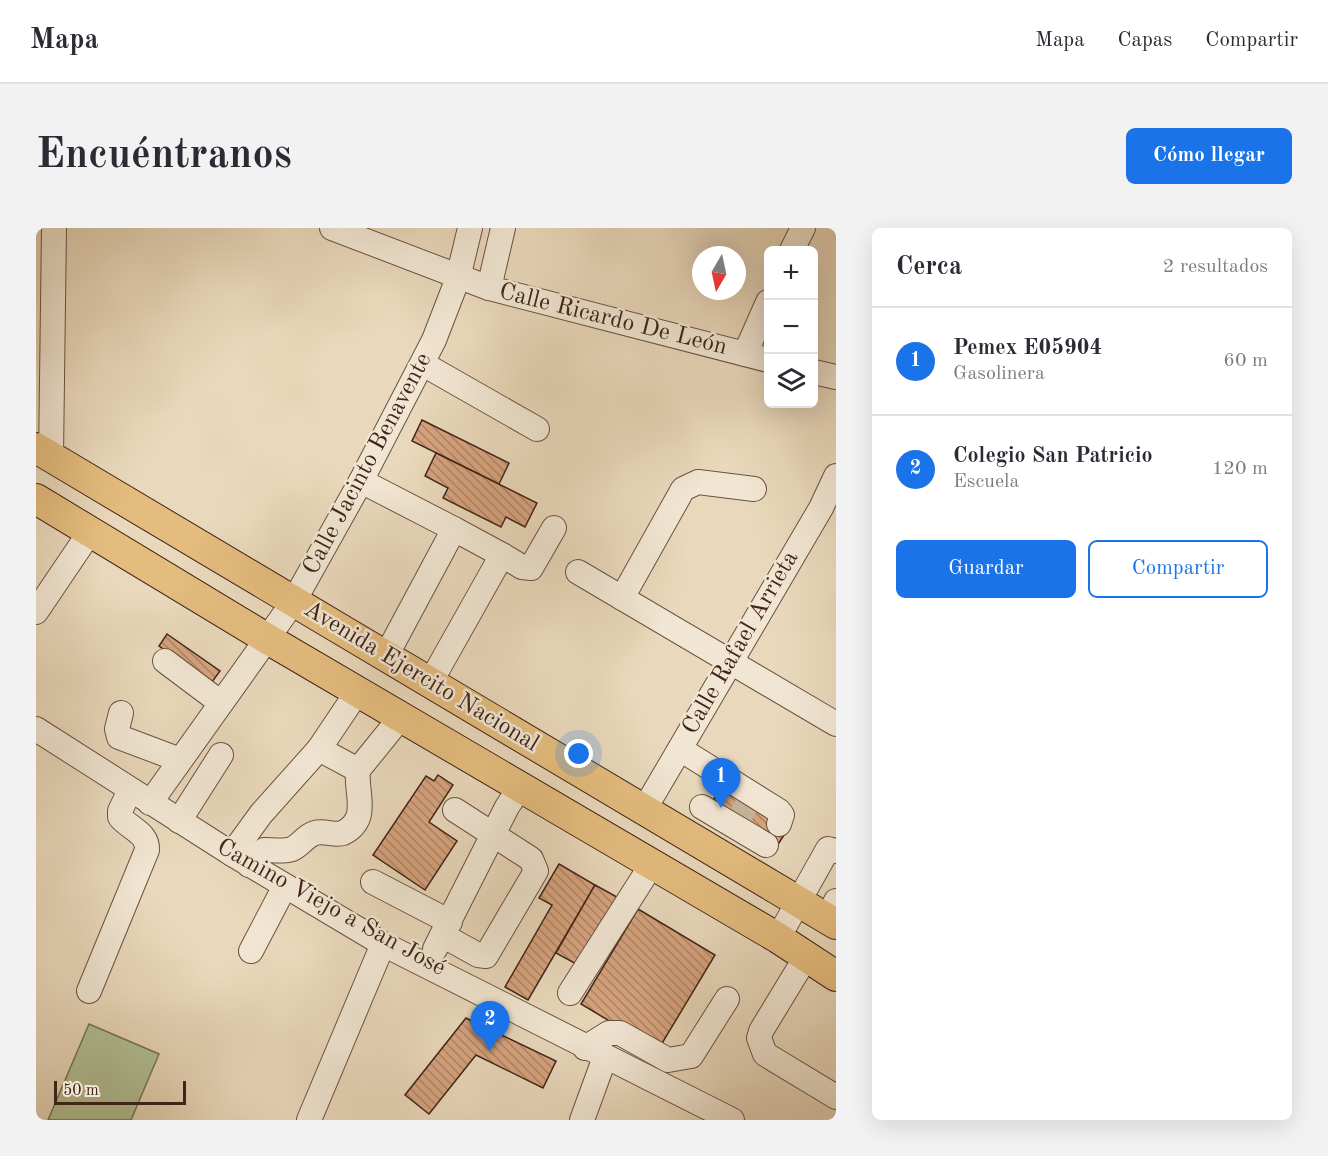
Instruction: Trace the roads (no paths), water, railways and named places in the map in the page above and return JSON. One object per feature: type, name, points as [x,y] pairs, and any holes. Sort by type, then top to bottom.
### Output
[{"type":"main road","name":"Avenida Ejercito Nacional","points":[[44,452],[798,901],[833,915]]},
{"type":"main road","name":"Avenida Ejercito Nacional","points":[[36,501],[778,938],[836,976]]},
{"type":"street","points":[[44,452],[54,228]]},
{"type":"street","name":"Calle Jacinto Benavente","points":[[150,803],[294,601],[361,481],[423,364],[458,278],[470,228]]},
{"type":"street","points":[[489,288],[503,228]]},
{"type":"street","points":[[794,246],[803,228]]},
{"type":"street","name":"Calle Ricardo De León","points":[[341,230],[458,278],[489,288],[764,359]]},
{"type":"street","points":[[745,354],[764,311]]},
{"type":"street","points":[[423,364],[537,429]]},
{"type":"street","points":[[818,373],[836,377]]},
{"type":"street","name":"Calle Rafael Arrieta","points":[[644,810],[731,662],[828,509],[836,476]]},
{"type":"street","points":[[361,481],[522,567],[531,568],[554,528]]},
{"type":"street","points":[[622,598],[684,489],[698,482],[754,489]]},
{"type":"street","points":[[386,656],[454,529]]},
{"type":"street","points":[[36,612],[90,532]]},
{"type":"street","points":[[430,682],[502,555]]},
{"type":"street","points":[[578,572],[731,662],[834,719]]},
{"type":"street","points":[[165,661],[221,703]]},
{"type":"street","points":[[241,859],[261,814],[319,749],[358,691]]},
{"type":"street","points":[[121,713],[117,729],[119,737],[180,760]]},
{"type":"street","points":[[241,859],[264,850],[291,849],[309,835],[319,832],[341,834],[350,827],[362,807],[358,770],[401,717]]},
{"type":"street","name":"Camino Viejo a San José","points":[[36,729],[179,821],[383,944],[732,1120]]},
{"type":"street","points":[[319,749],[358,770]]},
{"type":"street","points":[[680,749],[720,775],[743,812],[771,837]]},
{"type":"street","points":[[179,821],[221,755]]},
{"type":"street","points":[[688,836],[720,775]]},
{"type":"street","points":[[427,965],[507,807],[520,787]]},
{"type":"street","points":[[89,991],[147,850],[144,836],[120,817],[130,790]]},
{"type":"street","points":[[702,807],[743,812],[779,811],[782,815],[749,872]]},
{"type":"street","points":[[373,882],[446,929],[478,956],[486,956],[534,879],[536,867],[531,860],[495,834],[454,810]]},
{"type":"street","points":[[778,938],[828,849],[836,851]]},
{"type":"street","points":[[570,993],[652,864]]},
{"type":"street","points":[[250,951],[285,886]]},
{"type":"street","points":[[309,1120],[383,944]]},
{"type":"street","points":[[806,957],[761,1031],[760,1045],[765,1054],[836,1097]]},
{"type":"street","points":[[582,1120],[595,1052],[609,1033],[620,1033],[668,1060],[691,1056],[727,999]]},
{"type":"tunnel","points":[[737,822],[747,804]]},
{"type":"place","name":"Pemex E05904","points":[[721,808]]},
{"type":"place","name":"Colegio San Patricio","points":[[490,1051]]}]
